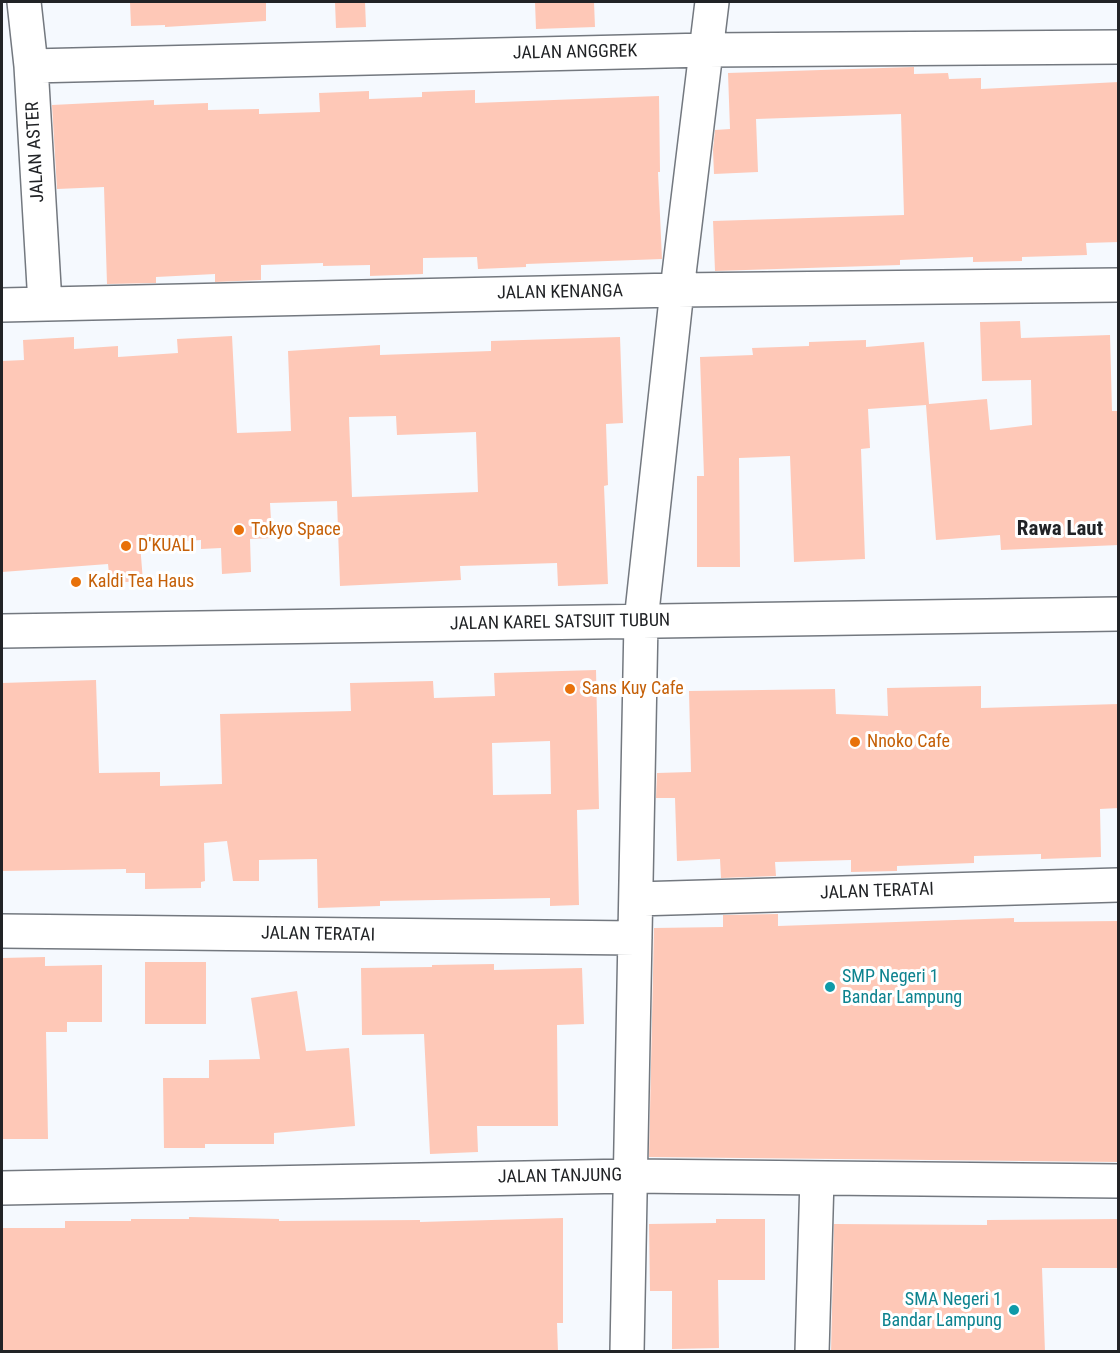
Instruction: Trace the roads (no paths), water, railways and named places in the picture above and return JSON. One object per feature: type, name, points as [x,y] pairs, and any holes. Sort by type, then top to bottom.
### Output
[{"type":"street","name":"JALAN ASTER","points":[[24,2],[31,66],[45,304]]},
{"type":"street","points":[[627,1352],[641,621],[677,290],[712,2]]},
{"type":"street","name":"JALAN ANGGREK","points":[[31,66],[706,50],[1119,47]]},
{"type":"street","name":"JALAN KENANGA","points":[[2,305],[677,290],[1119,285]]},
{"type":"street","name":"JALAN KAREL SATSUIT TUBUN","points":[[2,631],[1119,614]]},
{"type":"street","name":"JALAN TERATAI","points":[[636,899],[1119,885]]},
{"type":"street","name":"JALAN TERATAI","points":[[2,931],[635,938]]},
{"type":"street","name":"JALAN TANJUNG","points":[[2,1188],[630,1176],[1119,1181]]},
{"type":"street","points":[[812,1352],[817,1178]]},
{"type":"place","name":"Tokyo Space","points":[[239,530]]},
{"type":"place","name":"D'KUALI","points":[[126,546]]},
{"type":"place","name":"Kaldi Tea Haus","points":[[76,582]]},
{"type":"place","name":"Sans Kuy Cafe","points":[[570,689]]},
{"type":"place","name":"Nnoko Cafe","points":[[855,742]]},
{"type":"place","name":"SMP Negeri 1 Bandar Lampung","points":[[830,987]]},
{"type":"place","name":"SMA Negeri 1 Bandar Lampung","points":[[1014,1310]]},
{"type":"district","name":"Rawa Laut","points":[[1060,530]]}]
